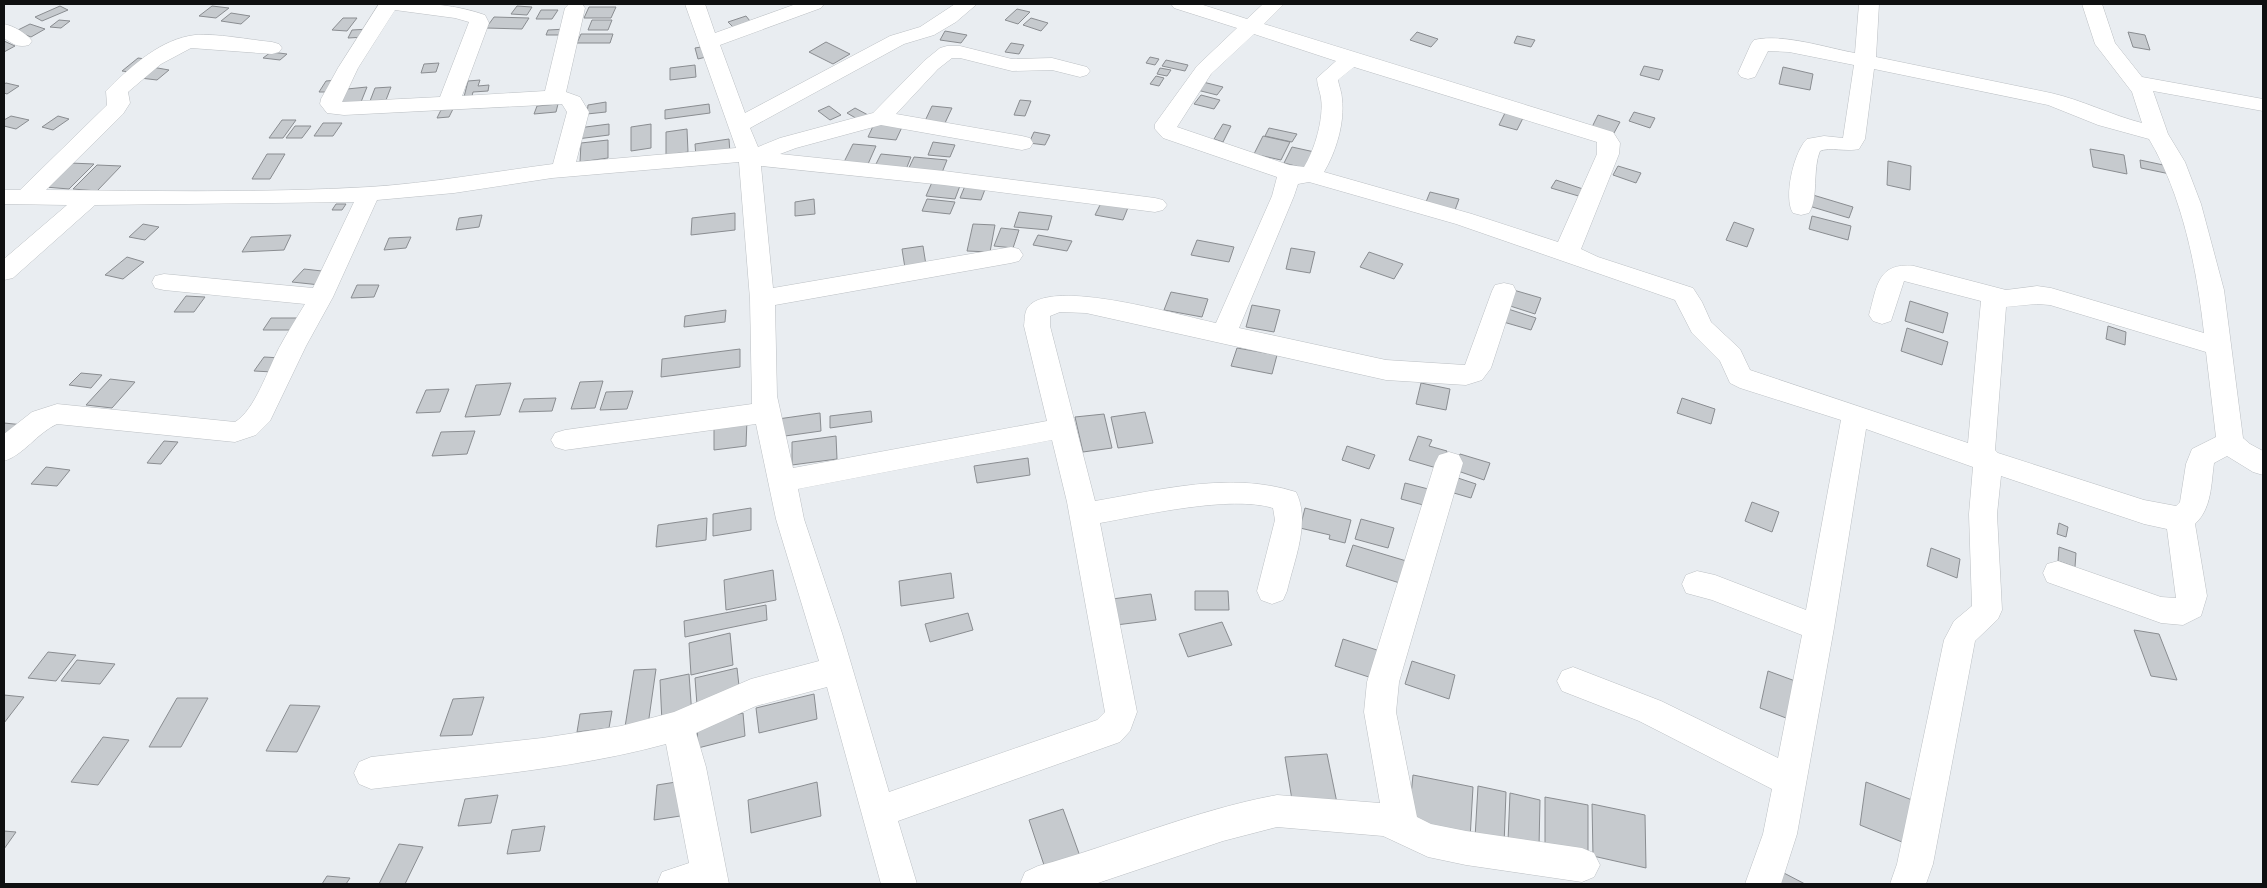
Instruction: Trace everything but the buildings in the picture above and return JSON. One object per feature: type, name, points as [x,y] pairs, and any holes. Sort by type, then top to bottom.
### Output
[{"type":"street","points":[[448,104],[479,24],[478,19],[458,12],[389,4],[348,68],[331,104],[335,108],[344,109],[448,104],[554,97],[571,98],[576,102],[578,112],[564,170]]},
{"type":"street","points":[[695,4],[749,156],[762,299],[764,396],[790,519],[838,670],[899,884]]},
{"type":"street","points":[[709,42],[814,4]]},
{"type":"street","points":[[738,126],[896,40],[927,31],[949,18],[967,4]]},
{"type":"street","points":[[1181,4],[1605,138],[1609,141],[1608,154],[1568,247],[1570,254]]},
{"type":"street","points":[[1274,4],[1248,26],[1204,70],[1166,124],[1166,129],[1180,136],[1294,175],[1464,219],[1684,294],[1690,302],[1701,327],[1731,356],[1740,376],[1763,386],[1855,414],[1988,461],[2144,512],[2180,518],[2193,509],[2198,468],[2202,457],[2230,442]]},
{"type":"street","points":[[1801,208],[1806,158],[1810,148],[1816,144],[1851,144],[1854,139],[1865,62],[1869,4]]},
{"type":"street","points":[[2092,4],[2105,44],[2142,91],[2157,134],[2174,162],[2189,204],[2212,290],[2230,442],[2240,452],[2263,464]]},
{"type":"street","points":[[554,97],[575,8]]},
{"type":"street","points":[[4,30],[22,41]]},
{"type":"street","points":[[15,197],[115,109],[119,103],[117,91],[174,47],[196,41],[272,48]]},
{"type":"street","points":[[1748,74],[1761,44],[1789,46],[2065,103],[2106,120],[2157,134]]},
{"type":"street","points":[[881,118],[930,65],[947,52],[960,52],[1012,65],[1052,64],[1080,71]]},
{"type":"street","points":[[1224,334],[1283,196],[1294,175],[1316,170],[1322,157],[1332,101],[1327,78],[1351,59]]},
{"type":"street","points":[[2135,82],[2263,105]]},
{"type":"street","points":[[749,156],[788,143],[881,118],[1022,143]]},
{"type":"street","points":[[15,197],[369,194],[454,186],[564,170],[749,156],[944,178],[1155,205]]},
{"type":"street","points":[[4,450],[37,421],[57,414],[235,432],[245,430],[254,423],[260,414],[293,346],[320,297],[369,194]]},
{"type":"street","points":[[4,272],[90,197]]},
{"type":"street","points":[[762,299],[1011,255]]},
{"type":"street","points":[[1882,315],[1892,281],[1896,275],[1904,273],[1914,274],[2006,299],[2037,295],[2051,297],[2218,346]]},
{"type":"street","points":[[164,282],[320,297]]},
{"type":"street","points":[[878,812],[1108,731],[1118,722],[1121,712],[1118,693],[1083,515],[1037,326],[1038,312],[1043,308],[1068,304],[1088,305],[1386,370],[1466,375],[1473,373],[1478,368],[1504,291]]},
{"type":"street","points":[[1908,884],[1915,864],[1960,640],[1967,626],[1981,617],[1987,610],[1983,514],[1988,461],[1981,452],[1994,296]]},
{"type":"street","points":[[566,440],[768,412]]},
{"type":"street","points":[[1763,884],[1780,834],[1819,628],[1855,414]]},
{"type":"street","points":[[782,480],[1063,428]]},
{"type":"street","points":[[1402,829],[1380,712],[1383,682],[1449,463]]},
{"type":"street","points":[[1083,515],[1201,496],[1242,493],[1276,496],[1286,500],[1289,520],[1272,591]]},
{"type":"street","points":[[2058,573],[2161,610],[2184,612],[2190,607],[2192,596],[2180,518]]},
{"type":"street","points":[[1697,584],[1715,588],[1819,628]]},
{"type":"street","points":[[371,773],[542,753],[621,741],[678,726],[751,693],[838,670]]},
{"type":"street","points":[[1573,681],[1650,711],[1790,781]]},
{"type":"street","points":[[675,884],[710,880],[689,767],[678,726]]},
{"type":"street","points":[[1038,884],[1081,872],[1199,832],[1262,813],[1277,811],[1357,816],[1385,820],[1428,840],[1466,848],[1582,864]]}]
